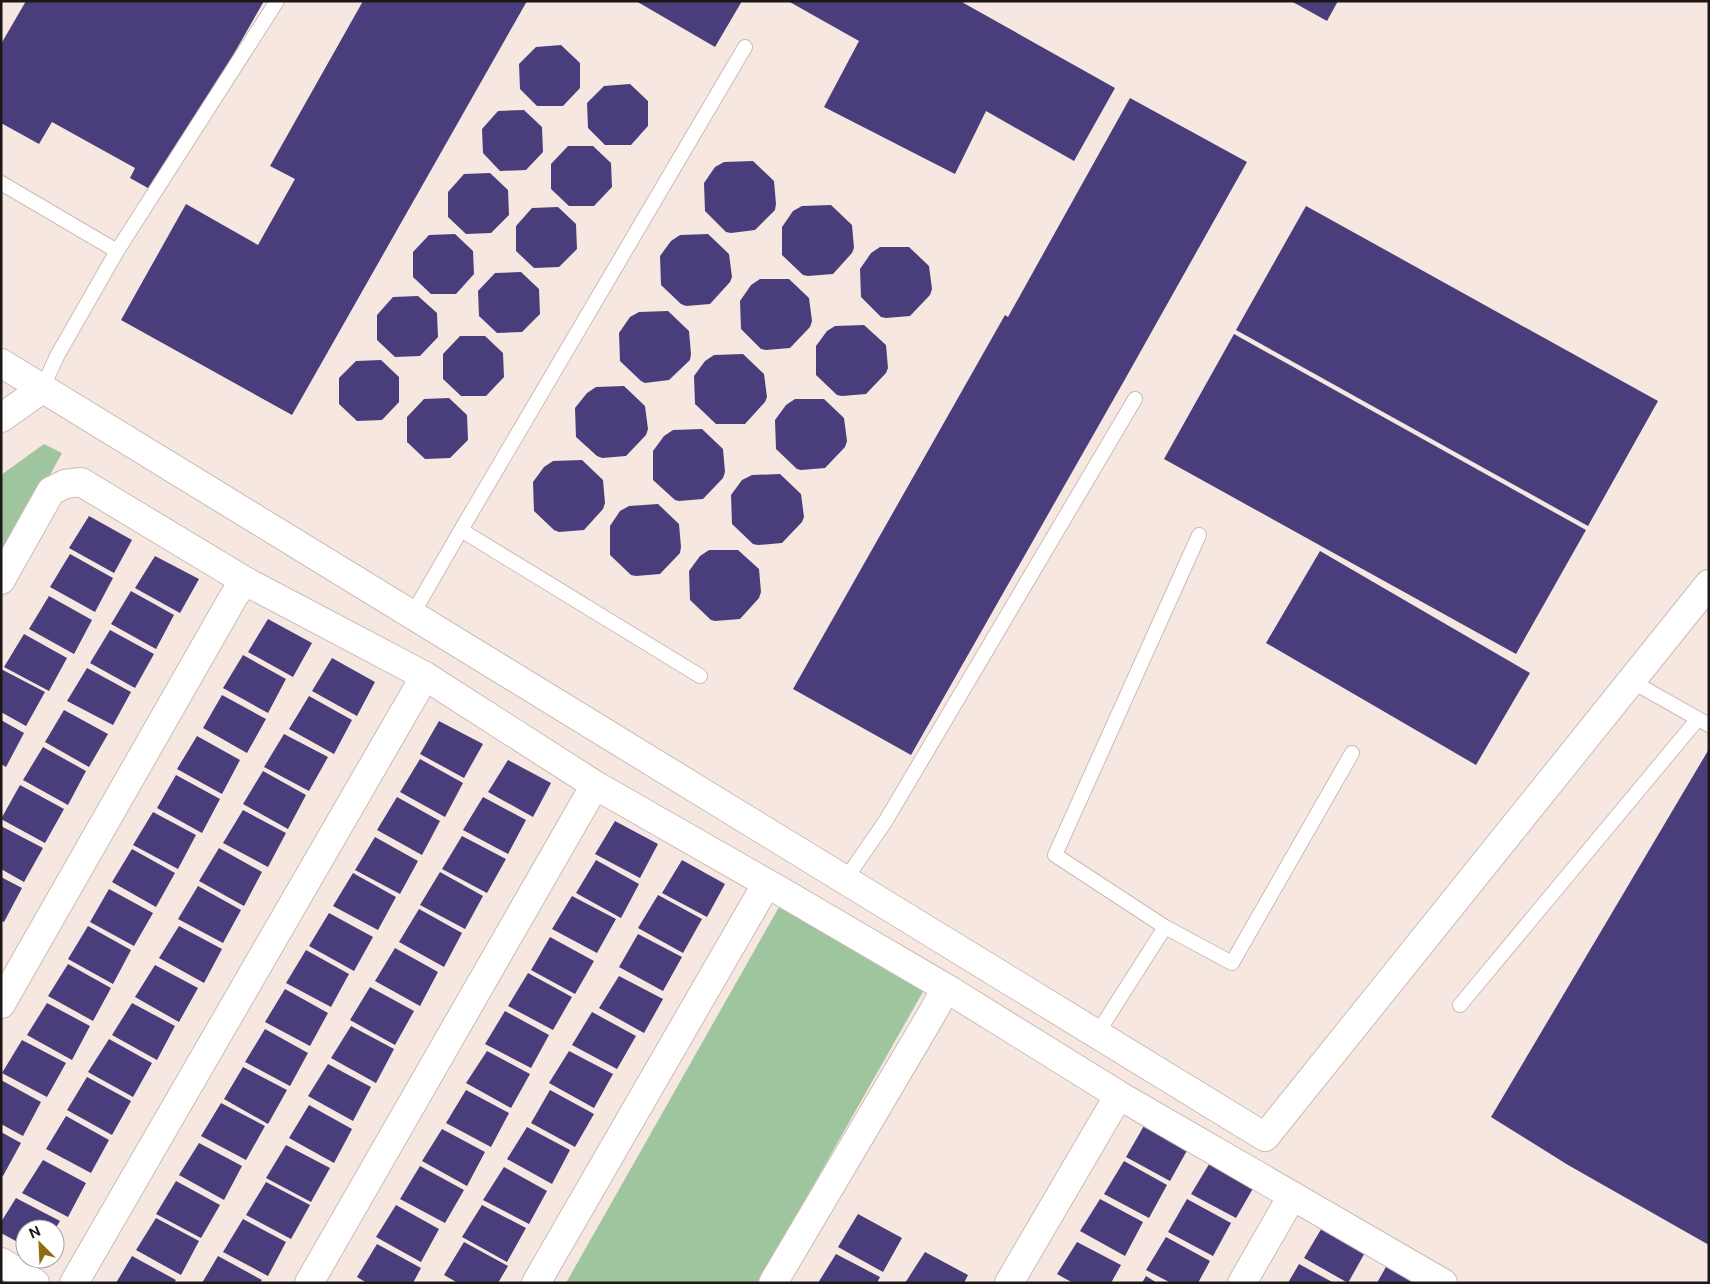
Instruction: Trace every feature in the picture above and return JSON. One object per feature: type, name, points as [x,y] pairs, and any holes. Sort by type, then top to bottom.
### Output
[{"type":"street","points":[[1,363],[1265,1137],[1709,584]]},
{"type":"street","points":[[1,418],[42,389]]},
{"type":"street","points":[[1,580],[51,491],[65,484],[81,482],[245,581],[424,676],[596,785],[946,988],[1120,1096],[1443,1283]]},
{"type":"street","points":[[1,1004],[234,596],[245,581]]},
{"type":"street","points":[[74,1283],[424,676]]},
{"type":"street","points":[[309,1283],[596,785]]},
{"type":"street","points":[[536,1283],[767,883]]},
{"type":"street","points":[[773,1283],[946,988]]},
{"type":"street","points":[[1009,1283],[1120,1096]]},
{"type":"street","points":[[1242,1283],[1292,1196]]},
{"type":"street","points":[[1,1262],[35,1283]]},
{"type":"lane","points":[[42,389],[57,356],[117,251],[277,1]]},
{"type":"lane","points":[[412,616],[745,47]]},
{"type":"lane","points":[[1,184],[117,251]]},
{"type":"lane","points":[[845,880],[885,822],[1135,399]]},
{"type":"lane","points":[[461,530],[700,676]]},
{"type":"lane","points":[[1199,535],[1055,855],[1165,927],[1232,963],[1352,754]]},
{"type":"lane","points":[[1460,1005],[1703,722],[1631,681]]},
{"type":"lane","points":[[1098,1034],[1165,927]]},
{"type":"green space","points":[[44,444],[62,453],[1,564],[1,475]]},
{"type":"green space","points":[[779,907],[924,990],[758,1283],[566,1283]]},
{"type":"building","points":[[26,1],[264,1],[155,192],[130,178],[135,168],[52,122],[39,144],[1,123],[1,44]]},
{"type":"building","points":[[363,1],[527,1],[292,415],[121,320],[186,204],[258,245],[295,179],[270,166]]},
{"type":"building","points":[[636,1],[742,1],[715,47]]},
{"type":"building","points":[[788,1],[960,1],[1115,88],[1074,161],[986,111],[955,174],[824,107],[859,41]]},
{"type":"building","points":[[1291,1],[1338,1],[1327,21]]},
{"type":"building","points":[[561,45],[580,63],[580,88],[563,106],[537,106],[520,89],[519,64],[536,47]]},
{"type":"building","points":[[630,84],[648,101],[648,126],[631,145],[605,145],[588,128],[587,103],[604,86]]},
{"type":"building","points":[[1130,98],[1247,162],[911,755],[793,689],[1005,315],[1008,317]]},
{"type":"building","points":[[524,110],[542,127],[543,152],[526,170],[500,171],[483,153],[482,129],[498,111]]},
{"type":"building","points":[[568,146],[593,146],[611,163],[612,187],[594,206],[569,206],[551,189],[551,164]]},
{"type":"building","points":[[753,161],[774,181],[775,210],[755,230],[726,232],[705,211],[704,183],[715,167],[724,162]]},
{"type":"building","points":[[490,173],[508,190],[509,215],[491,233],[466,234],[448,217],[448,192],[464,174]]},
{"type":"building","points":[[831,205],[852,225],[854,248],[852,253],[833,274],[803,275],[782,255],[782,227],[793,211],[802,206]]},
{"type":"building","points":[[1306,206],[1658,401],[1588,526],[1236,330]]},
{"type":"building","points":[[558,207],[576,224],[577,249],[559,267],[534,268],[516,251],[516,226],[532,208]]},
{"type":"building","points":[[455,234],[473,251],[474,274],[456,294],[431,294],[413,277],[413,252],[429,235]]},
{"type":"building","points":[[708,234],[729,254],[732,277],[730,282],[710,304],[686,306],[681,304],[661,285],[660,256],[671,241],[680,235]]},
{"type":"building","points":[[880,247],[909,247],[929,266],[932,289],[930,295],[910,316],[881,317],[861,297],[860,269],[871,253]]},
{"type":"building","points":[[521,272],[539,289],[540,314],[522,332],[497,333],[479,316],[478,291],[495,273]]},
{"type":"building","points":[[760,279],[789,279],[809,298],[812,321],[810,327],[790,348],[761,349],[741,329],[740,301],[751,285]]},
{"type":"building","points":[[418,296],[437,313],[438,337],[420,356],[395,357],[377,340],[377,315],[393,297]]},
{"type":"building","points":[[668,311],[689,331],[690,360],[669,380],[645,383],[620,361],[619,333],[630,317],[639,312]]},
{"type":"building","points":[[864,325],[886,345],[888,368],[886,373],[866,394],[837,395],[816,375],[816,346],[827,331],[835,326]]},
{"type":"building","points":[[1234,334],[1586,530],[1516,654],[1164,459]]},
{"type":"building","points":[[460,336],[485,336],[503,353],[504,377],[486,396],[461,396],[443,379],[443,354]]},
{"type":"building","points":[[743,354],[764,374],[767,397],[765,402],[745,424],[716,424],[695,404],[694,376],[705,361],[714,355]]},
{"type":"building","points":[[381,360],[399,377],[399,402],[382,420],[357,421],[339,404],[339,378],[356,361]]},
{"type":"building","points":[[624,386],[645,406],[648,429],[646,435],[626,456],[602,458],[597,456],[576,437],[575,408],[587,393],[596,387]]},
{"type":"building","points":[[449,398],[467,415],[468,440],[450,458],[425,459],[407,442],[407,417],[424,399]]},
{"type":"building","points":[[795,399],[824,399],[844,418],[847,441],[845,447],[825,468],[797,469],[776,449],[775,420],[786,405]]},
{"type":"building","points":[[702,429],[723,449],[725,472],[723,478],[703,499],[675,500],[653,480],[653,451],[664,436],[673,430]]},
{"type":"building","points":[[582,460],[603,480],[605,503],[603,509],[584,530],[559,532],[554,530],[534,511],[533,482],[544,467],[553,461]]},
{"type":"building","points":[[780,474],[801,494],[804,517],[802,522],[782,543],[753,544],[732,524],[731,495],[742,480],[752,475]]},
{"type":"building","points":[[658,504],[679,524],[680,553],[660,574],[631,575],[610,555],[610,526],[620,511],[629,506]]},
{"type":"building","points":[[89,516],[132,540],[114,573],[69,548]]},
{"type":"building","points":[[709,550],[738,550],[759,569],[761,592],[759,598],[740,619],[711,620],[690,600],[689,571],[700,556]]},
{"type":"building","points":[[1320,551],[1530,673],[1476,765],[1266,643]]},
{"type":"building","points":[[70,554],[113,578],[95,612],[50,587]]},
{"type":"building","points":[[155,556],[199,579],[180,613],[135,588]]},
{"type":"building","points":[[131,591],[174,615],[156,649],[111,624]]},
{"type":"building","points":[[49,596],[92,620],[74,654],[29,629]]},
{"type":"building","points":[[268,619],[312,643],[293,677],[248,652]]},
{"type":"building","points":[[110,630],[154,654],[135,688],[90,663]]},
{"type":"building","points":[[24,634],[67,658],[49,691],[4,667]]},
{"type":"building","points":[[243,655],[286,679],[268,713],[223,688]]},
{"type":"building","points":[[332,658],[375,682],[357,716],[312,691]]},
{"type":"building","points":[[87,668],[131,692],[113,725],[67,701]]},
{"type":"building","points":[[1,669],[45,692],[26,726],[1,712]]},
{"type":"building","points":[[222,695],[266,719],[247,753],[203,728]]},
{"type":"building","points":[[309,696],[352,720],[334,754],[289,729]]},
{"type":"building","points":[[64,710],[108,734],[89,767],[45,742]]},
{"type":"building","points":[[1,720],[24,733],[6,767],[1,764]]},
{"type":"building","points":[[439,721],[483,744],[464,778],[420,754]]},
{"type":"building","points":[[284,734],[328,757],[309,791],[264,767]]},
{"type":"building","points":[[197,736],[240,760],[222,794],[177,769]]},
{"type":"building","points":[[43,747],[86,771],[68,805],[23,780]]},
{"type":"building","points":[[1709,749],[1709,1245],[1568,1165],[1491,1117]]},
{"type":"building","points":[[420,759],[463,783],[445,817],[400,792]]},
{"type":"building","points":[[508,760],[551,783],[533,817],[488,792]]},
{"type":"building","points":[[263,771],[306,795],[288,829],[243,804]]},
{"type":"building","points":[[176,775],[220,799],[202,833],[157,808]]},
{"type":"building","points":[[20,785],[64,809],[45,843],[1,819]]},
{"type":"building","points":[[397,797],[440,821],[422,855],[377,830]]},
{"type":"building","points":[[483,797],[526,820],[508,854],[463,830]]},
{"type":"building","points":[[243,810],[286,833],[268,867],[223,843]]},
{"type":"building","points":[[153,812],[196,835],[178,869],[133,845]]},
{"type":"building","points":[[615,821],[658,844],[640,878],[595,854]]},
{"type":"building","points":[[1,826],[43,848],[24,882],[1,869]]},
{"type":"building","points":[[462,836],[506,859],[487,893],[442,869]]},
{"type":"building","points":[[375,837],[418,861],[400,894],[355,870]]},
{"type":"building","points":[[219,848],[262,872],[244,906],[199,881]]},
{"type":"building","points":[[132,849],[175,873],[156,907],[112,882]]},
{"type":"building","points":[[596,860],[639,884],[621,918],[576,893]]},
{"type":"building","points":[[682,860],[725,884],[707,917],[662,893]]},
{"type":"building","points":[[440,872],[483,896],[465,929],[420,905]]},
{"type":"building","points":[[353,873],[396,897],[378,930],[333,906]]},
{"type":"building","points":[[1,877],[22,888],[4,922],[1,921]]},
{"type":"building","points":[[198,886],[241,910],[223,943],[178,919]]},
{"type":"building","points":[[109,889],[153,913],[134,946],[90,922]]},
{"type":"building","points":[[658,895],[702,919],[683,953],[638,928]]},
{"type":"building","points":[[572,896],[616,919],[597,953],[552,929]]},
{"type":"building","points":[[419,909],[462,933],[444,967],[399,942]]},
{"type":"building","points":[[329,913],[373,937],[354,971],[309,946]]},
{"type":"building","points":[[88,926],[131,950],[113,984],[68,959]]},
{"type":"building","points":[[179,926],[222,949],[204,983],[159,958]]},
{"type":"building","points":[[638,934],[682,957],[663,991],[619,967]]},
{"type":"building","points":[[550,937],[594,961],[575,994],[531,970]]},
{"type":"building","points":[[395,948],[438,972],[420,1006],[375,981]]},
{"type":"building","points":[[306,950],[349,974],[331,1007],[286,983]]},
{"type":"building","points":[[68,964],[111,988],[93,1021],[48,996]]},
{"type":"building","points":[[155,965],[198,988],[179,1022],[135,997]]},
{"type":"building","points":[[528,973],[572,997],[553,1030],[508,1006]]},
{"type":"building","points":[[619,976],[663,999],[644,1033],[599,1008]]},
{"type":"building","points":[[370,987],[414,1011],[395,1045],[350,1020]]},
{"type":"building","points":[[285,989],[328,1013],[310,1046],[265,1022]]},
{"type":"building","points":[[47,1003],[90,1026],[72,1060],[27,1035]]},
{"type":"building","points":[[132,1003],[175,1026],[157,1060],[112,1035]]},
{"type":"building","points":[[505,1011],[549,1035],[531,1068],[485,1044]]},
{"type":"building","points":[[592,1012],[636,1036],[617,1069],[572,1045]]},
{"type":"building","points":[[351,1026],[394,1049],[376,1083],[331,1058]]},
{"type":"building","points":[[265,1029],[308,1053],[290,1086],[245,1062]]},
{"type":"building","points":[[109,1039],[152,1063],[133,1097],[88,1072]]},
{"type":"building","points":[[22,1040],[66,1063],[47,1097],[2,1073]]},
{"type":"building","points":[[487,1051],[530,1074],[511,1108],[466,1083]]},
{"type":"building","points":[[569,1051],[613,1074],[594,1108],[549,1083]]},
{"type":"building","points":[[328,1064],[371,1087],[353,1121],[308,1096]]},
{"type":"building","points":[[243,1067],[287,1090],[268,1124],[224,1099]]},
{"type":"building","points":[[87,1077],[131,1101],[112,1135],[67,1110]]},
{"type":"building","points":[[1,1080],[41,1102],[23,1136],[1,1124]]},
{"type":"building","points":[[466,1090],[509,1113],[491,1147],[446,1123]]},
{"type":"building","points":[[550,1090],[594,1114],[575,1147],[531,1123]]},
{"type":"building","points":[[221,1103],[265,1126],[246,1160],[201,1136]]},
{"type":"building","points":[[309,1105],[352,1129],[334,1163],[289,1138]]},
{"type":"building","points":[[66,1116],[109,1140],[91,1173],[46,1149]]},
{"type":"building","points":[[1145,1124],[1189,1147],[1170,1181],[1126,1157]]},
{"type":"building","points":[[527,1127],[570,1150],[552,1184],[507,1159]]},
{"type":"building","points":[[442,1129],[485,1152],[467,1186],[422,1161]]},
{"type":"building","points":[[1,1132],[21,1143],[3,1176],[1,1175]]},
{"type":"building","points":[[199,1143],[242,1166],[224,1200],[179,1175]]},
{"type":"building","points":[[286,1145],[330,1168],[311,1202],[266,1178]]},
{"type":"building","points":[[43,1160],[86,1183],[68,1217],[22,1193]]},
{"type":"building","points":[[1124,1161],[1167,1185],[1149,1218],[1104,1194]]},
{"type":"building","points":[[1211,1161],[1255,1185],[1236,1218],[1191,1194]]},
{"type":"building","points":[[420,1166],[464,1190],[445,1223],[400,1199]]},
{"type":"building","points":[[504,1167],[547,1191],[529,1224],[483,1200]]},
{"type":"building","points":[[176,1181],[220,1205],[201,1238],[156,1214]]},
{"type":"building","points":[[266,1182],[310,1205],[291,1239],[246,1215]]},
{"type":"building","points":[[16,1198],[56,1219],[15,1219],[15,1241],[1,1233],[1,1222]]},
{"type":"building","points":[[1100,1199],[1143,1222],[1125,1256],[1080,1231]]},
{"type":"building","points":[[1187,1199],[1231,1223],[1213,1256],[1168,1232]]},
{"type":"building","points":[[396,1205],[439,1229],[421,1262],[376,1237]]},
{"type":"building","points":[[482,1205],[526,1228],[507,1262],[462,1237]]},
{"type":"building","points":[[858,1214],[902,1238],[883,1272],[838,1247]]},
{"type":"building","points":[[156,1218],[199,1241],[181,1275],[136,1250]]},
{"type":"building","points":[[243,1219],[286,1242],[268,1276],[223,1252]]},
{"type":"building","points":[[1323,1226],[1367,1249],[1348,1283],[1304,1258]]},
{"type":"building","points":[[1166,1237],[1210,1261],[1198,1283],[1171,1283],[1146,1270]]},
{"type":"building","points":[[464,1242],[508,1266],[498,1283],[458,1283],[444,1275]]},
{"type":"building","points":[[1077,1242],[1121,1265],[1111,1283],[1073,1283],[1057,1274]]},
{"type":"building","points":[[377,1244],[421,1268],[413,1283],[367,1283],[357,1277]]},
{"type":"building","points":[[925,1252],[968,1275],[964,1283],[905,1283]]},
{"type":"building","points":[[836,1254],[880,1277],[877,1283],[818,1283]]},
{"type":"building","points":[[132,1256],[176,1280],[174,1283],[116,1283]]},
{"type":"building","points":[[218,1256],[262,1280],[260,1283],[202,1283]]},
{"type":"building","points":[[1299,1264],[1334,1283],[1288,1283]]},
{"type":"building","points":[[1387,1265],[1420,1283],[1377,1283]]},
{"type":"building","points":[[1146,1276],[1157,1283],[1142,1283]]}]
